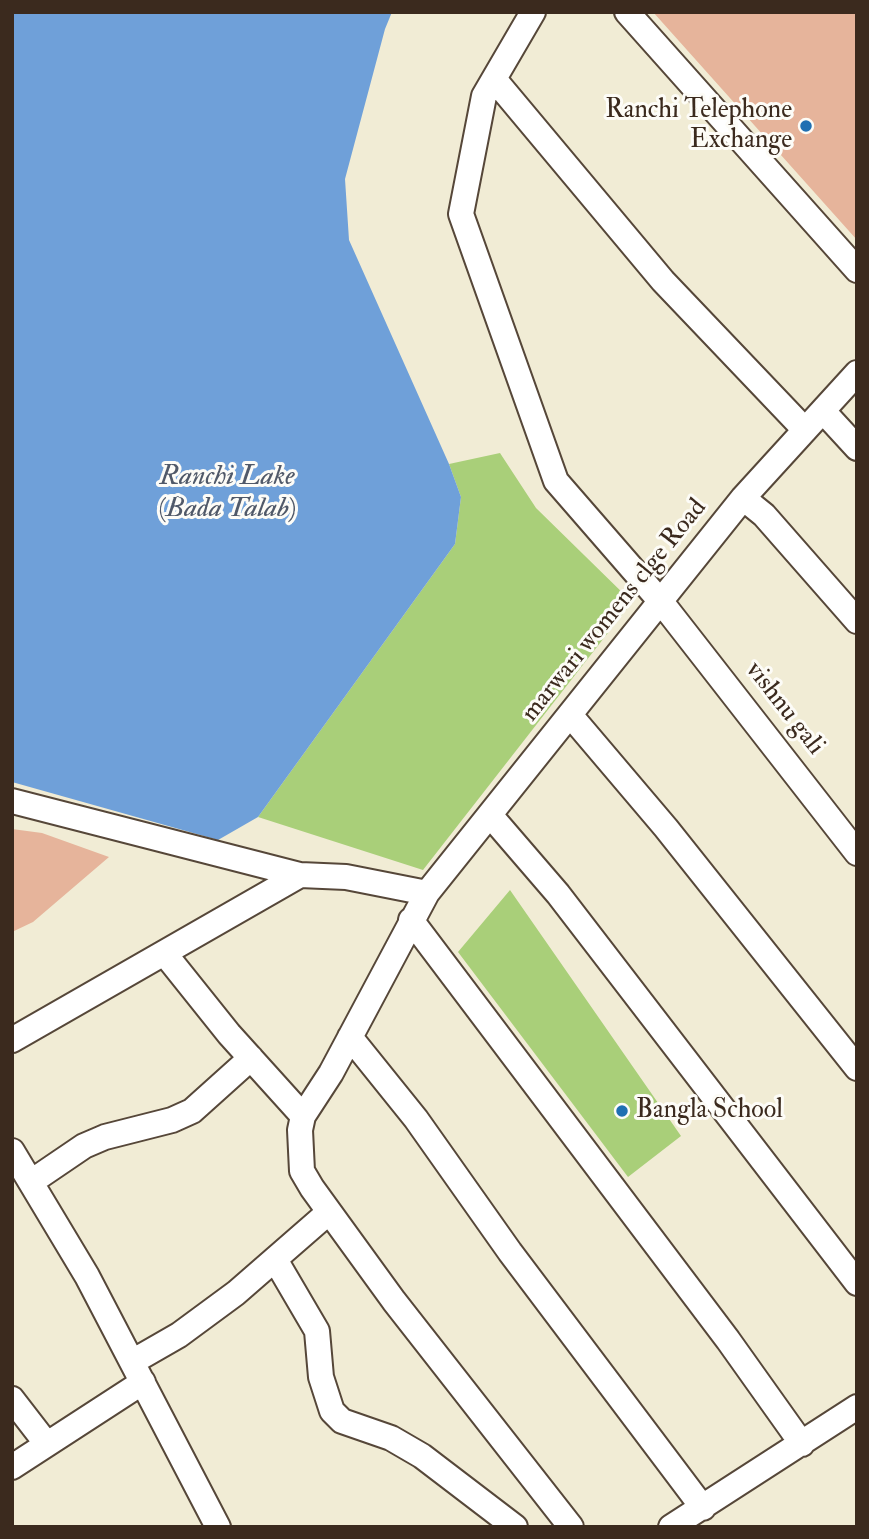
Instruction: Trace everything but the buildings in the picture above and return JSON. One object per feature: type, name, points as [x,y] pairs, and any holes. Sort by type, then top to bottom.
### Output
[{"type":"street","name":"vishnu gali","points":[[533,12],[484,96],[461,214],[556,481],[662,603],[857,853]]},
{"type":"street","points":[[627,12],[857,270]]},
{"type":"street","points":[[494,79],[663,281],[805,430]]},
{"type":"street","name":"marwari womens clge Road","points":[[303,1116],[350,1037],[427,893],[662,603],[743,498],[857,373]]},
{"type":"street","points":[[823,411],[857,448]]},
{"type":"street","points":[[743,498],[764,515],[857,621]]},
{"type":"street","points":[[570,716],[666,828],[857,1068]]},
{"type":"street","points":[[12,801],[300,875],[346,877],[427,893]]},
{"type":"street","points":[[490,815],[558,894],[857,1283]]},
{"type":"street","points":[[12,1040],[300,875]]},
{"type":"street","points":[[411,920],[802,1444]]},
{"type":"street","points":[[165,954],[303,1116],[299,1153],[302,1171],[394,1301],[571,1527]]},
{"type":"street","points":[[350,1037],[401,1100],[510,1252],[703,1508]]},
{"type":"street","points":[[31,1182],[84,1146],[105,1137],[172,1120],[192,1111],[251,1058]]},
{"type":"street","points":[[12,1151],[87,1276],[218,1527]]},
{"type":"street","points":[[12,1467],[138,1372],[179,1335],[276,1261],[329,1212]]},
{"type":"street","points":[[276,1261],[317,1331],[321,1377],[332,1411],[355,1427],[406,1445],[515,1527]]},
{"type":"street","points":[[12,1399],[46,1443]]},
{"type":"street","points":[[671,1527],[857,1408]]},
{"type":"green space","points":[[500,453],[536,508],[632,602],[423,870],[258,817],[455,544],[461,497],[449,464]]},
{"type":"green space","points":[[510,890],[681,1136],[628,1177],[458,952]]},
{"type":"water","name":"Ranchi Lake (Bada Talab)","points":[[12,12],[392,12],[385,29],[345,179],[349,240],[449,464],[461,497],[455,544],[258,817],[218,840],[12,782]]},
{"type":"place","name":"Ranchi Telephone Exchange","points":[[806,126]]},
{"type":"place","name":"Bangla School","points":[[622,1111]]}]
